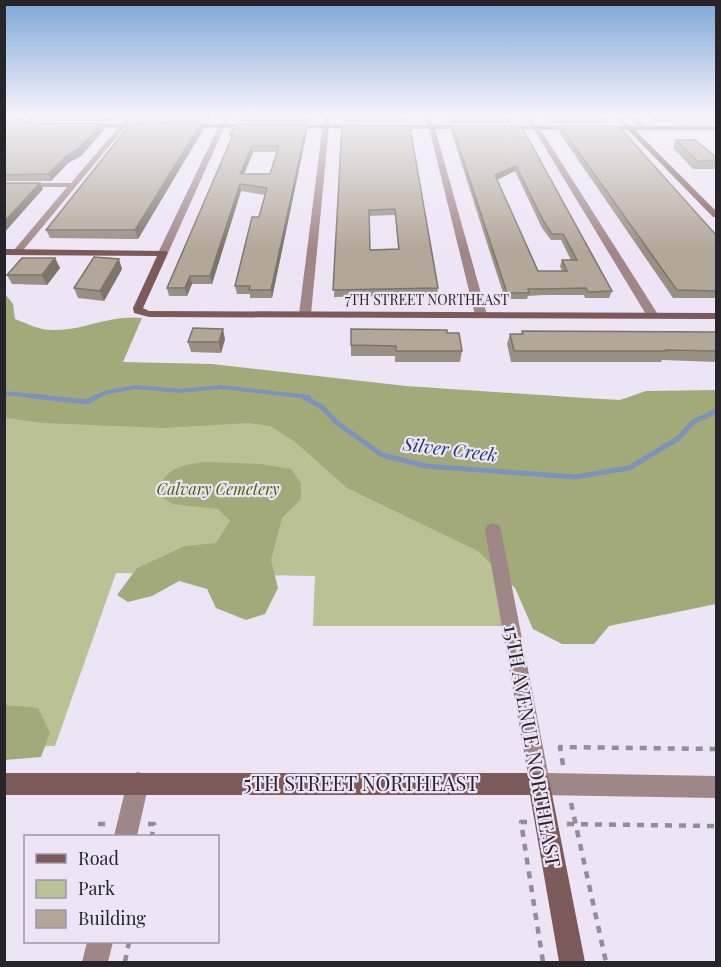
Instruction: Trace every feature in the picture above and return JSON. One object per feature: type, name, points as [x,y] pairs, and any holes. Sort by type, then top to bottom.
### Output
[{"type":"street","points":[[17,252],[94,160]]},
{"type":"street","points":[[4,252],[163,253],[206,160]]},
{"type":"street","points":[[304,314],[322,160]]},
{"type":"street","points":[[439,160],[481,315]]},
{"type":"street","points":[[555,160],[653,316]]},
{"type":"street","points":[[662,160],[717,215]]},
{"type":"street","points":[[4,185],[72,185]]},
{"type":"street","name":"7TH STREET NORTHEAST","points":[[163,253],[139,303],[138,311],[149,314],[717,316]]},
{"type":"street","name":"15TH AVENUE NORTHEAST","points":[[493,530],[572,963]]},
{"type":"street","points":[[125,835],[138,783]]},
{"type":"street","name":"5TH STREET NORTHEAST","points":[[4,784],[717,786]]},
{"type":"street","points":[[95,963],[100,943]]},
{"type":"path","points":[[560,747],[717,749]]},
{"type":"path","points":[[521,822],[543,963]]},
{"type":"path","points":[[152,835],[154,824]]},
{"type":"path","points":[[606,963],[576,824],[717,826]]},
{"type":"path","points":[[125,963],[129,943]]},
{"type":"green space","points":[[5,294],[13,304],[15,319],[43,329],[63,330],[119,318],[142,318],[123,362],[212,364],[406,386],[620,400],[646,391],[716,390],[716,604],[609,626],[594,644],[562,644],[533,629],[515,588],[478,551],[347,488],[294,441],[270,426],[249,423],[163,428],[44,423],[5,418]]},
{"type":"green space","name":"Calvary Cemetery","points":[[213,402],[488,501],[509,626],[313,626],[315,576],[116,573],[55,746],[5,747],[4,405]]},
{"type":"green space","points":[[203,462],[261,464],[291,469],[301,483],[301,499],[282,518],[271,560],[278,588],[265,614],[246,620],[216,608],[207,589],[179,581],[152,596],[128,602],[117,595],[137,568],[185,546],[216,543],[230,521],[218,509],[173,504],[156,494],[164,479],[174,470]]},
{"type":"green space","points":[[5,705],[38,708],[50,733],[41,757],[5,760]]},
{"type":"building","points":[[4,160],[62,160],[48,174],[4,175]]},
{"type":"building","points":[[102,160],[178,160],[135,230],[46,230]]},
{"type":"building","points":[[222,160],[246,160],[240,174],[270,174],[274,160],[299,160],[271,290],[249,290],[250,286],[235,286],[252,217],[259,217],[267,188],[240,184],[210,276],[190,276],[185,288],[167,288]]},
{"type":"building","points":[[340,160],[416,160],[438,288],[333,290]],"holes":[[[395,209],[399,249],[370,250],[369,210]]]},
{"type":"building","points":[[463,160],[540,160],[612,291],[588,292],[586,288],[528,289],[529,293],[507,293]],"holes":[[[516,166],[552,234],[563,234],[577,260],[562,260],[567,271],[538,271],[495,175]]]},
{"type":"building","points":[[584,160],[649,160],[717,236],[717,291],[677,290]]},
{"type":"building","points":[[4,183],[40,183],[4,222]]},
{"type":"building","points":[[94,257],[119,259],[100,291],[74,288]]},
{"type":"building","points":[[22,258],[55,258],[42,275],[7,275]]},
{"type":"building","points":[[193,328],[223,329],[219,342],[188,342]]},
{"type":"building","points":[[351,329],[447,330],[447,333],[459,333],[462,351],[396,351],[396,346],[351,345]]},
{"type":"building","points":[[522,331],[717,332],[717,351],[514,351],[510,334],[523,334]]},
{"type":"waterway","name":"Silver Creek","points":[[98,396],[135,387],[180,391],[221,387],[302,396]]},
{"type":"waterway","name":"Silver Creek","points":[[4,393],[45,397]]},
{"type":"waterway","name":"Silver Creek","points":[[31,396],[87,402],[98,396]]},
{"type":"waterway","name":"Silver Creek","points":[[302,396],[309,397]]},
{"type":"waterway","name":"Silver Creek","points":[[302,396],[322,407],[336,422],[382,455],[426,466],[575,477],[629,468],[679,438],[693,422],[716,411]]}]
